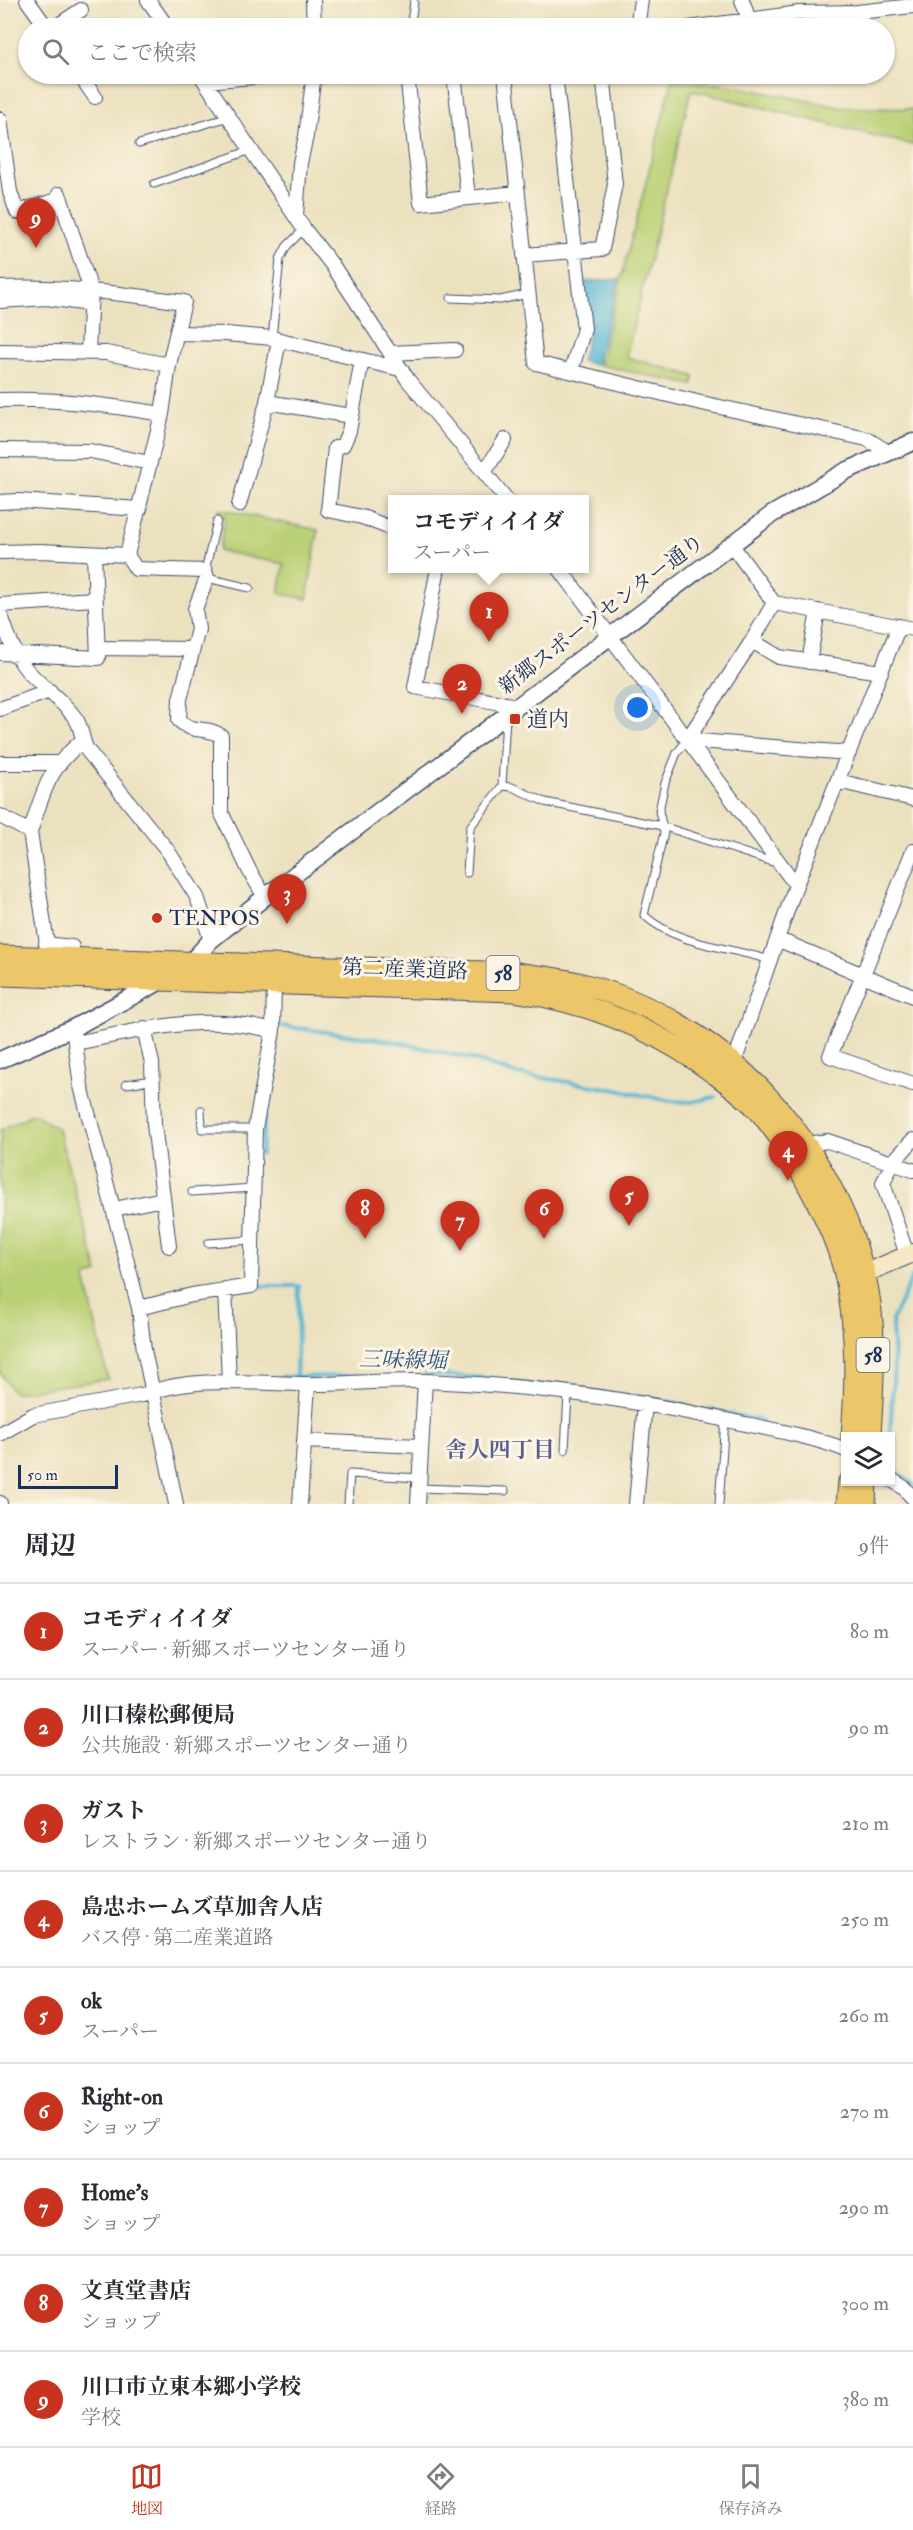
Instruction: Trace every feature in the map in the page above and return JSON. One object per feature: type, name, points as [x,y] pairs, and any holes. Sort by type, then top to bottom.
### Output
[{"type":"main road","name":"第二産業道路","points":[[0,956],[48,951],[190,963],[504,973],[548,977],[583,984],[655,1011],[687,1029],[734,1063],[770,1097],[807,1144],[835,1195],[873,1341],[870,1432]]},
{"type":"main road","name":"第二産業道路","points":[[0,975],[515,991],[579,1004],[613,1015],[651,1032],[710,1070],[740,1093],[760,1113],[789,1152],[856,1277],[852,1432]]},
{"type":"main road","points":[[856,1277],[910,1254]]},
{"type":"main road","points":[[847,1504],[849,1486]]},
{"type":"main road","points":[[865,1504],[867,1486]]},
{"type":"street","points":[[27,0],[40,18]]},
{"type":"street","points":[[148,0],[161,18]]},
{"type":"street","points":[[313,0],[314,18]]},
{"type":"street","points":[[638,18],[640,0]]},
{"type":"street","points":[[742,0],[748,18]]},
{"type":"street","points":[[763,18],[799,13],[858,12],[913,6]]},
{"type":"street","points":[[69,18],[81,10]]},
{"type":"street","points":[[86,84],[95,97]]},
{"type":"street","points":[[207,84],[304,229],[333,266],[400,369],[503,495]]},
{"type":"street","points":[[296,216],[300,163],[313,84]]},
{"type":"street","points":[[408,84],[421,202],[517,193]]},
{"type":"street","points":[[455,84],[468,197]]},
{"type":"street","points":[[506,84],[536,363],[697,402],[867,439],[888,452]]},
{"type":"street","points":[[556,84],[584,329],[571,371]]},
{"type":"street","points":[[524,255],[602,249],[615,184],[604,84]]},
{"type":"street","points":[[0,119],[10,192],[17,212],[60,197],[90,297],[88,352]]},
{"type":"street","points":[[0,288],[44,286],[90,297]]},
{"type":"street","points":[[0,301],[90,297],[184,302],[169,365],[162,414],[127,555],[136,569],[206,574],[195,609],[198,629],[180,699],[179,720],[187,728],[214,731],[221,736],[221,812],[265,897]]},
{"type":"street","points":[[177,333],[226,334],[275,339],[400,369]]},
{"type":"street","points":[[239,505],[267,402],[275,339]]},
{"type":"street","points":[[390,353],[455,350]]},
{"type":"street","points":[[0,351],[106,353],[169,365]]},
{"type":"street","points":[[362,360],[349,431],[343,445],[335,448],[328,510],[362,517],[388,527]]},
{"type":"street","points":[[0,400],[26,399],[114,406],[162,414]]},
{"type":"street","points":[[267,402],[351,416]]},
{"type":"street","points":[[485,471],[505,440]]},
{"type":"street","name":"新郷スポーツセンター通り","points":[[0,1060],[74,1036],[190,963],[211,940],[265,897],[731,544],[810,490],[846,471],[913,442]]},
{"type":"street","points":[[0,450],[90,452],[150,464]]},
{"type":"street","points":[[0,502],[18,501],[140,509]]},
{"type":"street","points":[[731,544],[774,603],[906,627],[881,672],[796,885],[734,1063]]},
{"type":"street","points":[[0,552],[127,555]]},
{"type":"street","points":[[0,652],[98,658],[94,554]]},
{"type":"street","points":[[437,573],[415,687],[512,710]]},
{"type":"street","points":[[563,573],[796,885]]},
{"type":"street","points":[[0,605],[95,599]]},
{"type":"street","points":[[687,740],[774,603]]},
{"type":"street","points":[[808,662],[818,611]]},
{"type":"street","points":[[0,613],[15,654],[27,670],[78,722],[82,741],[87,750],[168,851],[197,897],[211,940]]},
{"type":"street","points":[[752,641],[779,657],[881,672]]},
{"type":"street","points":[[98,648],[193,649]]},
{"type":"street","points":[[0,709],[50,691]]},
{"type":"street","points":[[687,740],[849,753]]},
{"type":"street","points":[[72,947],[48,951],[30,832],[51,774],[58,763],[82,741]]},
{"type":"street","points":[[0,763],[58,763]]},
{"type":"street","points":[[838,781],[913,799]]},
{"type":"street","points":[[0,816],[30,832]]},
{"type":"street","points":[[913,851],[830,1056],[913,1084]]},
{"type":"street","points":[[777,939],[913,996]]},
{"type":"street","points":[[139,1308],[225,1289],[251,1286],[255,1130],[273,1031],[274,984]]},
{"type":"street","points":[[176,1504],[144,1350],[139,1308],[81,1086],[74,1036],[205,1023],[234,1024],[273,1031]]},
{"type":"street","points":[[144,1028],[152,1063],[154,1124],[169,1246]]},
{"type":"street","points":[[910,1254],[883,1183],[893,1162],[913,1140]]},
{"type":"street","points":[[807,1144],[828,1141],[913,1170]]},
{"type":"street","points":[[114,1209],[163,1199]]},
{"type":"street","points":[[225,1289],[230,1382]]},
{"type":"street","points":[[0,1434],[33,1415],[152,1386],[159,1388],[230,1382],[308,1384],[425,1381],[489,1385],[645,1403],[725,1419],[841,1449]]},
{"type":"street","points":[[418,1504],[425,1381]]},
{"type":"street","points":[[300,1504],[308,1384]]},
{"type":"street","points":[[636,1504],[645,1403]]},
{"type":"street","points":[[304,1441],[421,1446]]},
{"type":"street","points":[[895,1482],[913,1498]]},
{"type":"lane","points":[[412,18],[414,2]]},
{"type":"lane","points":[[139,144],[229,117]]},
{"type":"lane","points":[[154,184],[251,150]]},
{"type":"lane","points":[[275,339],[280,259],[287,246],[304,229]]},
{"type":"lane","points":[[451,298],[500,300],[528,294]]},
{"type":"lane","points":[[217,521],[206,574],[250,588]]},
{"type":"lane","points":[[467,873],[470,827],[502,786],[512,710]]},
{"type":"lane","points":[[687,740],[677,753],[665,783],[659,811],[664,833],[644,915],[657,927],[690,939],[770,960]]},
{"type":"lane","points":[[502,786],[512,787],[545,802],[662,825],[782,865]]},
{"type":"lane","points":[[126,1084],[153,1080]]},
{"type":"lane","points":[[201,1110],[202,1129],[255,1130]]},
{"type":"lane","points":[[192,1192],[253,1188]]},
{"type":"lane","points":[[208,1244],[252,1240]]},
{"type":"lane","points":[[565,1450],[568,1394]]},
{"type":"lane","points":[[719,1504],[725,1419]]},
{"type":"lane","points":[[348,1504],[350,1474],[505,1491]]},
{"type":"green space","points":[[671,84],[729,85],[839,107],[913,109],[913,145],[691,90],[626,357],[694,376],[693,385],[599,365]]},
{"type":"green space","points":[[218,509],[318,530],[307,599],[279,593],[284,564],[219,551],[225,517],[217,515]]},
{"type":"green space","points":[[34,1113],[58,1129],[98,1273],[85,1278],[108,1379],[14,1393],[0,1373],[0,1130]]},
{"type":"water","points":[[619,279],[596,365],[581,361],[588,337],[582,282]]},
{"type":"waterway","points":[[282,1026],[393,1041],[472,1059],[512,1073],[671,1101],[692,1102],[715,1097]]},
{"type":"waterway","points":[[273,1068],[277,1043]]},
{"type":"waterway","points":[[261,1154],[266,1102]]},
{"type":"waterway","points":[[890,1432],[894,1366],[892,1320],[913,1276]]},
{"type":"waterway","points":[[258,1281],[258,1286],[299,1286],[296,1377]]},
{"type":"waterway","name":"三味線堀","points":[[425,1374],[498,1379]]},
{"type":"waterway","name":"三味線堀","points":[[281,1377],[360,1376]]},
{"type":"waterway","name":"三味線堀","points":[[634,1396],[685,1405]]},
{"type":"waterway","name":"三味線堀","points":[[710,1410],[762,1421]]},
{"type":"waterway","points":[[895,1471],[913,1485]]},
{"type":"place","name":"川口市立東本郷小学校","points":[[36,248]]},
{"type":"place","name":"コモディイイダ","points":[[489,642]]},
{"type":"place","name":"川口榛松郵便局","points":[[462,714]]},
{"type":"place","name":"道内","points":[[515,719]]},
{"type":"place","name":"TENPOS","points":[[157,918]]},
{"type":"place","name":"ガスト","points":[[287,924]]},
{"type":"place","name":"島忠ホームズ草加舎人店","points":[[788,1181]]},
{"type":"place","name":"ok","points":[[629,1226]]},
{"type":"place","name":"文真堂書店","points":[[365,1239]]},
{"type":"place","name":"Right-on","points":[[544,1239]]},
{"type":"place","name":"Home's","points":[[460,1251]]},
{"type":"district","name":"舎人四丁目","points":[[500,1449]]}]
